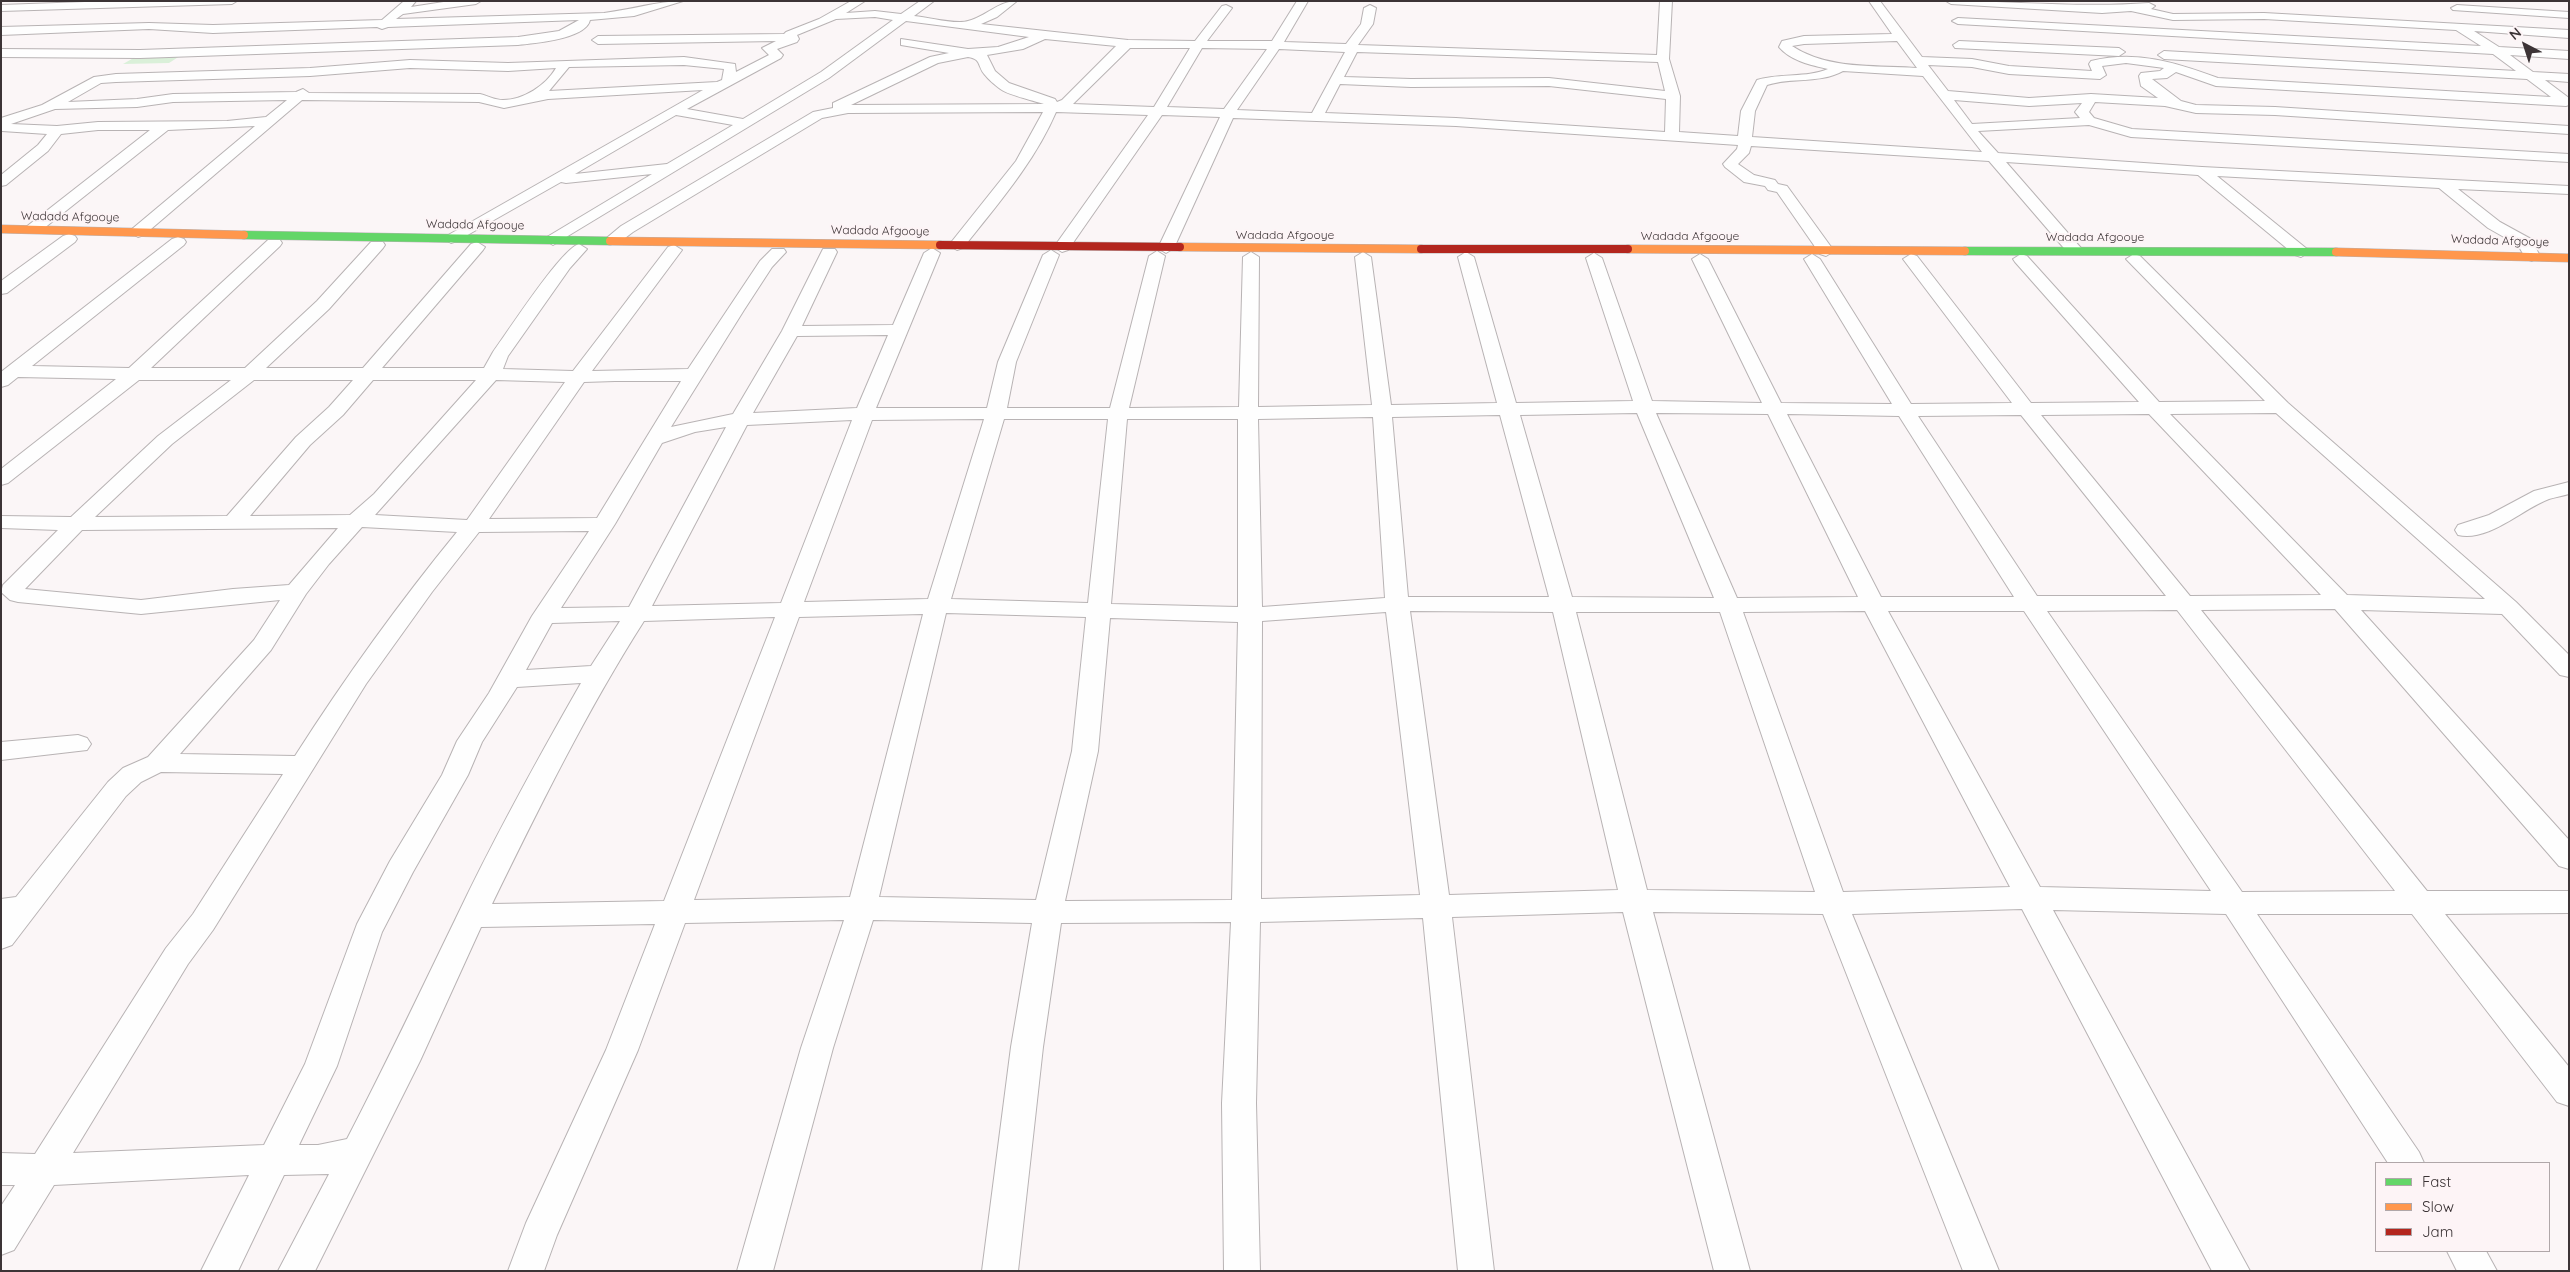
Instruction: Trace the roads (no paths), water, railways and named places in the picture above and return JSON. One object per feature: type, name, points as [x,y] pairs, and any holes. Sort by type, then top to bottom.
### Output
[{"type":"highway","name":"Wadada Afgooye","points":[[1,229],[611,242],[957,245],[1057,251]]},
{"type":"highway","name":"Wadada Afgooye","points":[[1,237],[579,250],[932,253],[1057,251],[1819,255],[1911,259],[2134,259],[2569,265]]},
{"type":"highway","name":"Wadada Afgooye","points":[[1161,252],[1251,257],[1700,259],[2075,251],[2302,252],[2569,258]]},
{"type":"street","points":[[138,232],[411,1]]},
{"type":"street","points":[[400,11],[476,1]]},
{"type":"street","points":[[542,38],[578,28],[595,11],[598,1]]},
{"type":"street","points":[[4,32],[174,26],[213,29],[589,17],[634,13],[678,1]]},
{"type":"street","points":[[824,21],[860,1]]},
{"type":"street","points":[[553,240],[825,75],[929,1]]},
{"type":"street","points":[[861,50],[961,29],[993,15],[1012,1]]},
{"type":"street","points":[[1000,1271],[1027,1047],[1048,912],[1085,751],[1118,414],[1161,252],[1228,112],[1276,45],[1303,1]]},
{"type":"street","points":[[1666,1],[1663,59],[1674,96],[1672,135]]},
{"type":"street","points":[[1874,1],[1991,158],[2075,251]]},
{"type":"street","points":[[1951,1],[2133,8],[2173,17],[2264,16],[2569,34]]},
{"type":"street","points":[[1,8],[59,3],[225,2]]},
{"type":"street","points":[[48,108],[98,80],[133,54],[173,30],[178,21],[225,2]]},
{"type":"street","points":[[2443,10],[2497,2]]},
{"type":"street","points":[[4,32],[59,3]]},
{"type":"street","points":[[2133,8],[2166,3]]},
{"type":"street","points":[[755,1271],[817,1048],[862,908],[927,639],[939,606],[996,413],[1007,362],[1057,251],[1157,112],[1199,44],[1226,8]]},
{"type":"street","points":[[1318,115],[1351,52],[1349,48],[1365,26],[1372,12],[1370,8]]},
{"type":"street","points":[[2458,8],[2569,15]]},
{"type":"street","points":[[792,39],[790,34],[824,21],[846,15],[875,14],[961,29],[1128,44],[1343,46],[1349,48],[1663,59]]},
{"type":"street","points":[[1946,17],[1998,35],[2023,39],[2053,48]]},
{"type":"street","points":[[1958,21],[2569,55]]},
{"type":"street","points":[[1959,45],[1977,38],[2033,26]]},
{"type":"street","points":[[2459,27],[2496,51],[2567,103]]},
{"type":"street","points":[[2023,39],[2051,37],[2073,28]]},
{"type":"street","points":[[961,29],[972,52],[985,60],[990,73],[997,77],[1004,86],[1056,107]]},
{"type":"street","points":[[896,44],[972,52],[998,51],[1019,46],[1043,35]]},
{"type":"street","points":[[1,53],[133,54],[542,38],[746,37],[792,39]]},
{"type":"street","points":[[589,39],[631,45],[638,63]]},
{"type":"street","points":[[451,238],[777,54],[768,48],[792,39]]},
{"type":"street","points":[[1921,45],[1903,41],[1804,40],[1786,44],[1786,47],[1800,58],[1840,68],[1972,63],[2009,70],[2100,74],[2095,64],[2132,57],[2177,67],[2216,82],[2567,103]]},
{"type":"street","points":[[957,245],[1019,166],[1056,107],[1067,103],[1122,47],[1128,44]]},
{"type":"street","points":[[1945,45],[2053,48],[2132,57],[2252,59],[2569,78]]},
{"type":"street","points":[[611,242],[628,228],[825,112],[934,60],[972,52]]},
{"type":"street","points":[[1549,82],[1597,72],[1628,57]]},
{"type":"street","points":[[1794,79],[1789,66],[1800,58]]},
{"type":"street","points":[[2252,59],[2274,84]]},
{"type":"street","points":[[98,80],[310,72],[332,68],[410,64],[472,67],[711,63],[730,67],[723,84]]},
{"type":"street","points":[[531,97],[562,72],[565,64]]},
{"type":"street","points":[[2177,67],[2163,76],[2144,76],[2146,82],[2170,103],[2188,113],[2211,136],[2239,172]]},
{"type":"street","points":[[1840,68],[1820,77],[1762,83],[1748,111],[1744,150],[1730,164],[1748,179],[1770,183],[1773,187],[1782,190],[1905,410],[2030,603],[2234,903],[2406,1162]]},
{"type":"street","points":[[1336,80],[1410,83],[1549,82],[1674,96]]},
{"type":"street","points":[[270,121],[227,125],[98,126],[57,130],[7,128],[2,122],[48,108],[72,104],[137,103],[173,98],[480,98],[495,104],[573,92],[654,90],[693,85],[723,84]]},
{"type":"street","points":[[1944,95],[2029,102],[2091,98],[2170,103],[2196,109],[2284,111],[2569,130]]},
{"type":"street","points":[[2090,121],[2082,112],[2091,98]]},
{"type":"street","points":[[825,112],[848,109],[1056,107],[1157,112],[1318,115],[1744,139],[1991,158],[2202,171],[2569,190]]},
{"type":"street","points":[[674,111],[744,123]]},
{"type":"street","points":[[1968,128],[2021,124],[2056,125],[2090,121],[2131,133],[2211,136],[2569,158]]},
{"type":"street","points":[[32,230],[85,186],[164,126]]},
{"type":"street","points":[[1,182],[43,148],[57,130]]},
{"type":"street","points":[[556,180],[671,167],[784,135]]},
{"type":"street","points":[[2202,171],[2302,252]]},
{"type":"street","points":[[2441,182],[2494,225],[2525,242],[2532,256]]},
{"type":"street","points":[[1,289],[47,258],[69,239]]},
{"type":"street","points":[[8,376],[178,242]]},
{"type":"street","points":[[1,479],[134,374],[274,243]]},
{"type":"street","points":[[296,592],[233,596],[141,607],[18,595],[11,590],[76,524],[165,440],[251,373],[323,304],[378,245]]},
{"type":"street","points":[[233,522],[303,441],[336,411],[477,247]]},
{"type":"street","points":[[157,764],[263,645],[296,592],[321,559],[356,521],[381,498],[491,374],[499,356],[521,325],[564,265],[579,250]]},
{"type":"street","points":[[1,1238],[177,956],[203,922],[357,679],[424,587],[474,526],[597,350],[674,250]]},
{"type":"street","points":[[219,1271],[321,1066],[367,932],[400,869],[455,775],[470,741],[544,616],[604,524],[654,439],[735,310],[766,264],[778,252]]},
{"type":"street","points":[[296,1271],[404,1061],[471,916],[551,758],[598,674],[638,613],[740,419],[791,331],[829,252]]},
{"type":"street","points":[[526,1271],[622,1050],[864,414],[932,253]]},
{"type":"street","points":[[1242,1271],[1239,1103],[1246,912],[1250,614],[1248,413],[1251,257]]},
{"type":"street","points":[[1363,257],[1382,410],[1397,604],[1436,905],[1476,1271]]},
{"type":"street","points":[[1466,257],[1563,605],[1635,901],[1732,1271]]},
{"type":"street","points":[[1594,258],[1644,407],[1728,605],[1833,903],[1981,1271]]},
{"type":"street","points":[[2021,258],[2154,408],[2341,602],[2569,859]]},
{"type":"street","points":[[1700,259],[1872,603],[2029,898],[2232,1271]]},
{"type":"street","points":[[1911,259],[2026,409],[2183,602],[2569,1092]]},
{"type":"street","points":[[2134,259],[2281,407],[2508,607],[2569,669]]},
{"type":"street","points":[[791,331],[899,330]]},
{"type":"street","points":[[8,376],[367,373],[491,374],[579,378],[616,374],[695,375]]},
{"type":"street","points":[[654,439],[692,427],[740,419],[864,414],[1248,413],[1644,407],[1905,410],[2281,407]]},
{"type":"street","points":[[2466,530],[2497,520],[2541,495],[2569,488]]},
{"type":"street","points":[[1,522],[76,524],[356,521],[474,526],[604,524]]},
{"type":"street","points":[[544,616],[939,606],[1250,614],[1397,604],[1728,605],[2341,602],[2508,607]]},
{"type":"street","points":[[508,679],[598,674]]},
{"type":"street","points":[[1,751],[78,744]]},
{"type":"street","points":[[1,937],[12,909],[116,789],[132,775],[157,764],[303,765]]},
{"type":"street","points":[[471,916],[862,908],[1048,912],[1246,912],[1436,905],[1635,901],[1833,903],[2029,898],[2234,903],[2569,902]]},
{"type":"street","points":[[1,1169],[44,1170],[240,1160],[318,1160],[358,1153]]},
{"type":"street","points":[[2466,1252],[2478,1271]]}]
